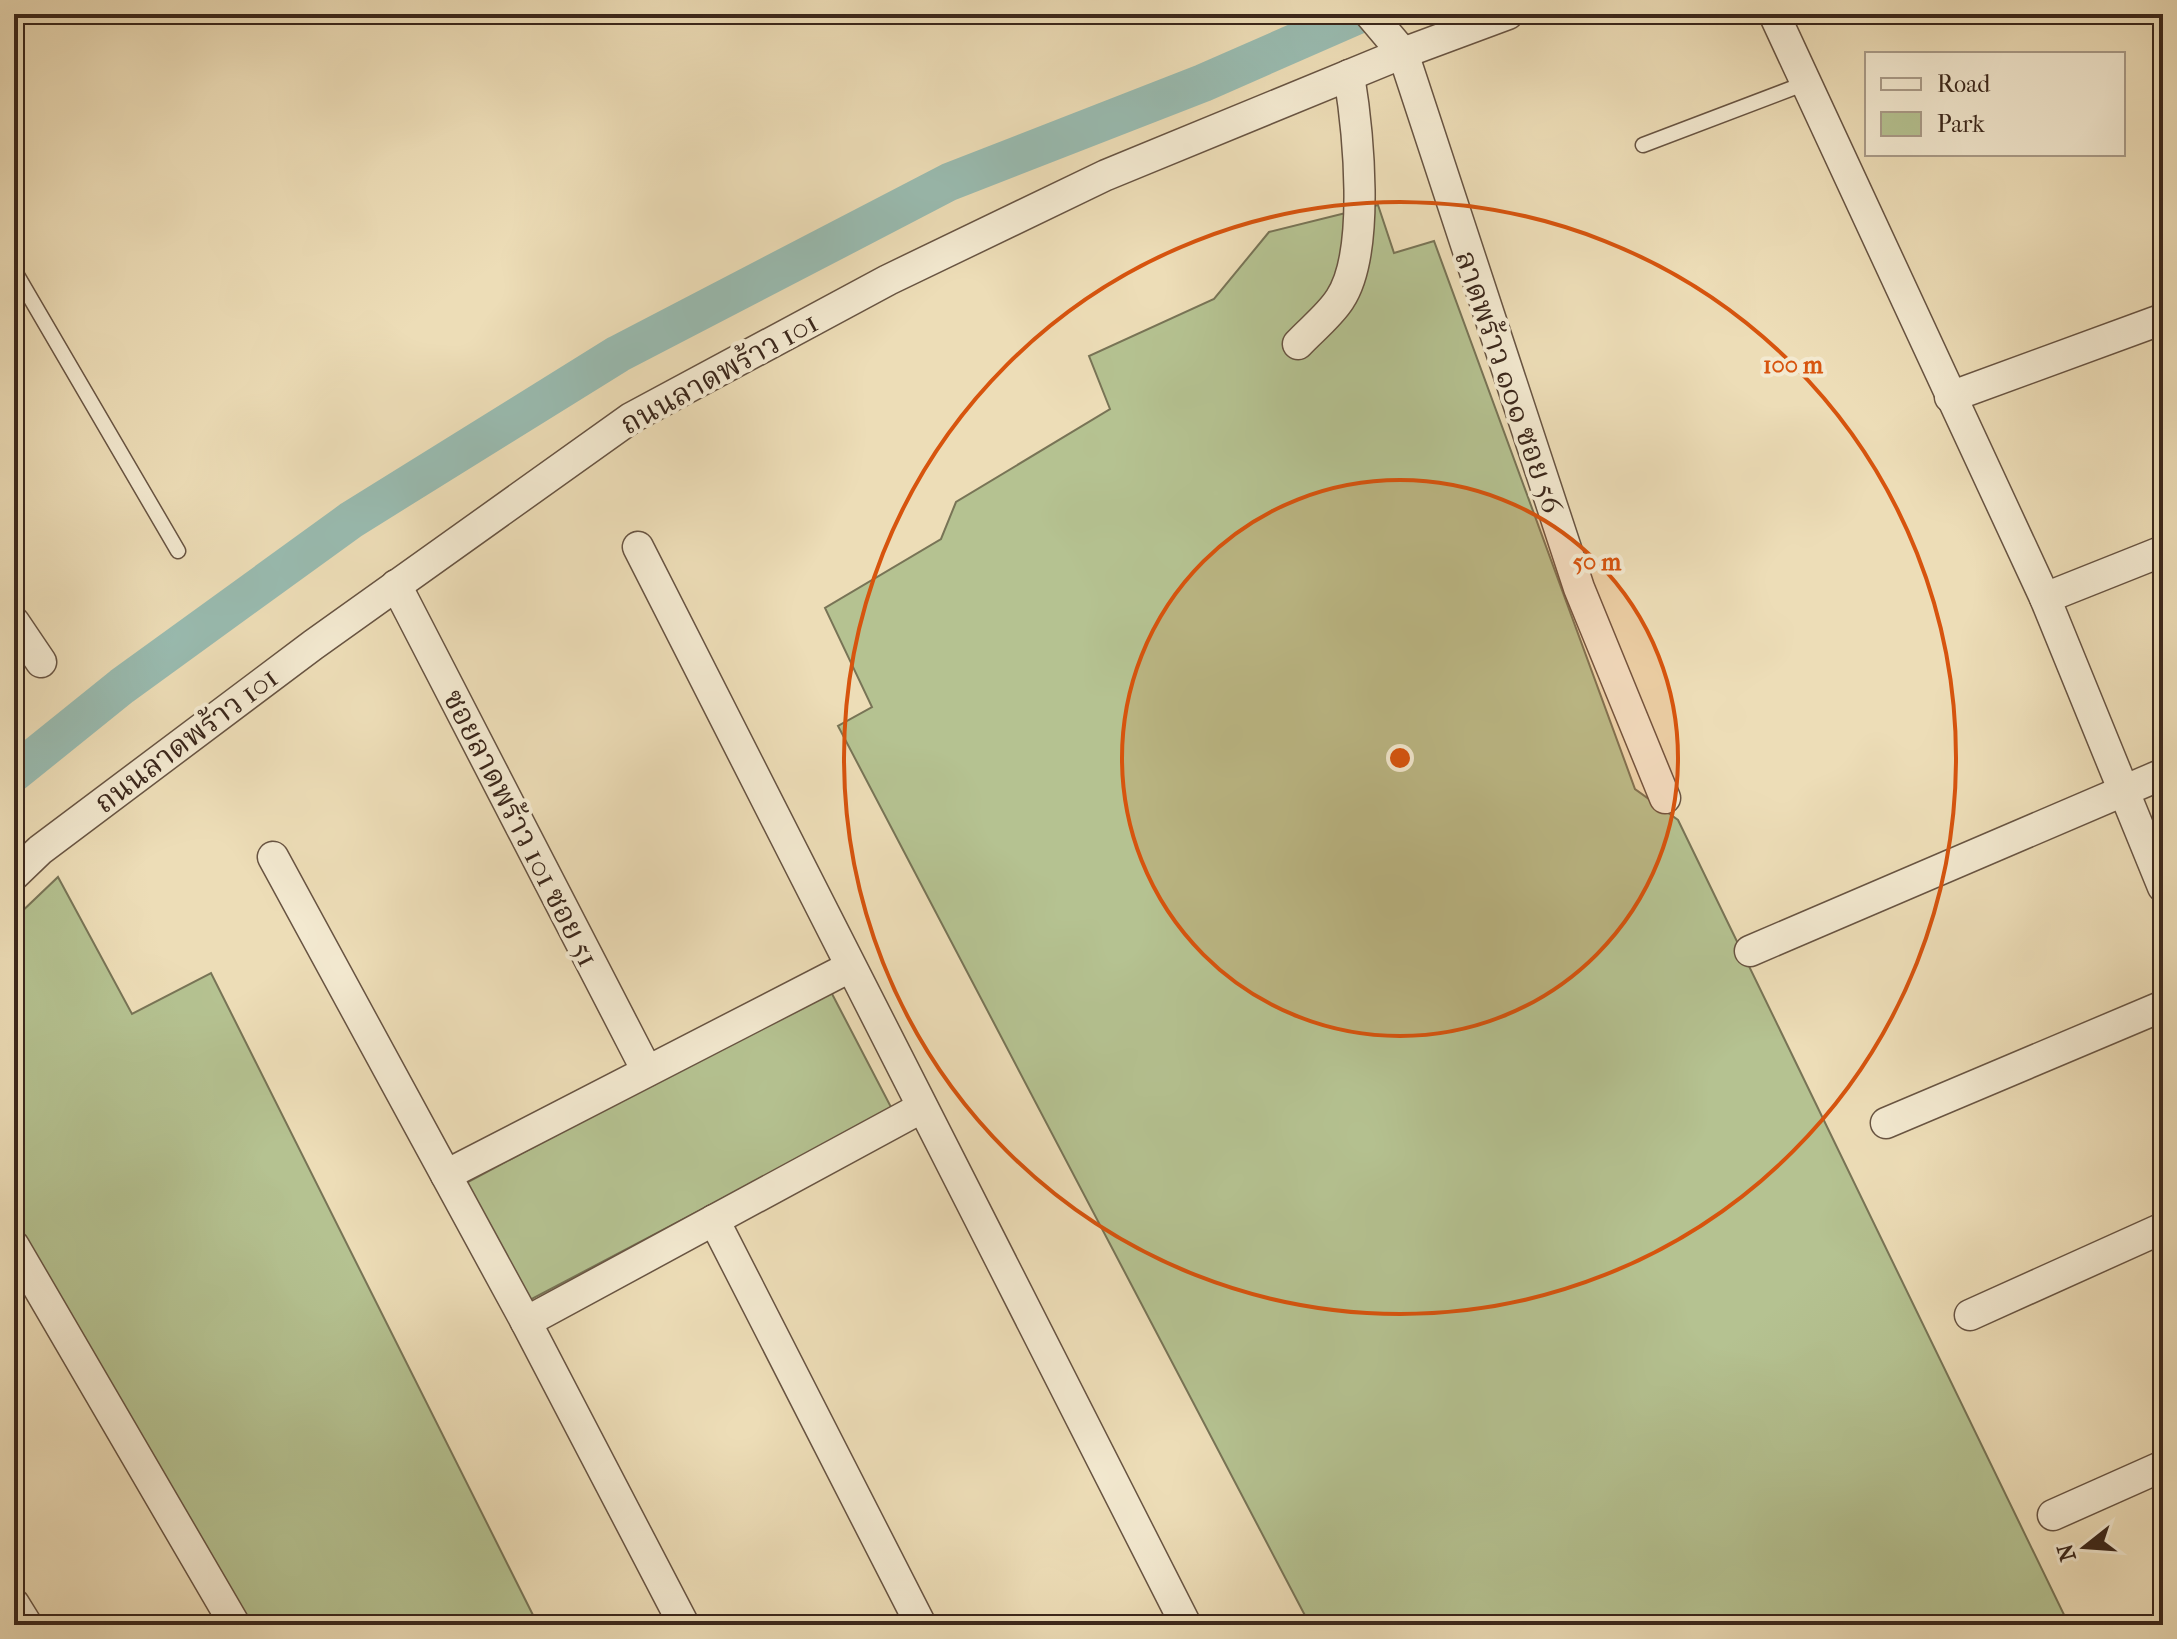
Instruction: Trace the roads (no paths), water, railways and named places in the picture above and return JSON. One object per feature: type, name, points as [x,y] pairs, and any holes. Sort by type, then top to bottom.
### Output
[{"type":"street","name":"ถนนลาดพร้าว 101","points":[[14,875],[40,850],[396,585],[631,418],[888,280],[1106,175],[1403,53],[1508,14]]},
{"type":"street","points":[[1774,14],[2045,598],[2163,887]]},
{"type":"street","name":"ลาดพร้าว ๑๐๑ ซอย 56","points":[[1376,22],[1403,53],[1579,588],[1665,798]]},
{"type":"street","points":[[1298,344],[1341,298],[1355,253],[1360,207],[1358,132],[1349,75]]},
{"type":"street","points":[[1950,397],[2163,319]]},
{"type":"street","points":[[638,547],[1186,1625]]},
{"type":"street","points":[[2045,598],[2163,551]]},
{"type":"street","name":"ซอยลาดพร้าว 101 ซอย 51","points":[[396,585],[647,1071]]},
{"type":"street","points":[[14,622],[41,662]]},
{"type":"street","points":[[1750,951],[2163,774]]},
{"type":"street","points":[[273,857],[526,1322],[684,1625]]},
{"type":"street","points":[[446,1175],[850,967]]},
{"type":"street","points":[[1886,1123],[2163,1006]]},
{"type":"street","points":[[526,1322],[921,1108]]},
{"type":"street","points":[[714,1220],[921,1625]]},
{"type":"street","points":[[1970,1315],[2163,1228]]},
{"type":"street","points":[[14,1246],[235,1625]]},
{"type":"street","points":[[2053,1515],[2163,1466]]},
{"type":"street","points":[[14,1604],[27,1625]]},
{"type":"lane","points":[[1643,145],[1806,83]]},
{"type":"lane","points":[[14,270],[178,551]]},
{"type":"waterway","points":[[14,773],[122,686],[351,520],[618,354],[949,182],[1203,83],[1360,14]]}]
